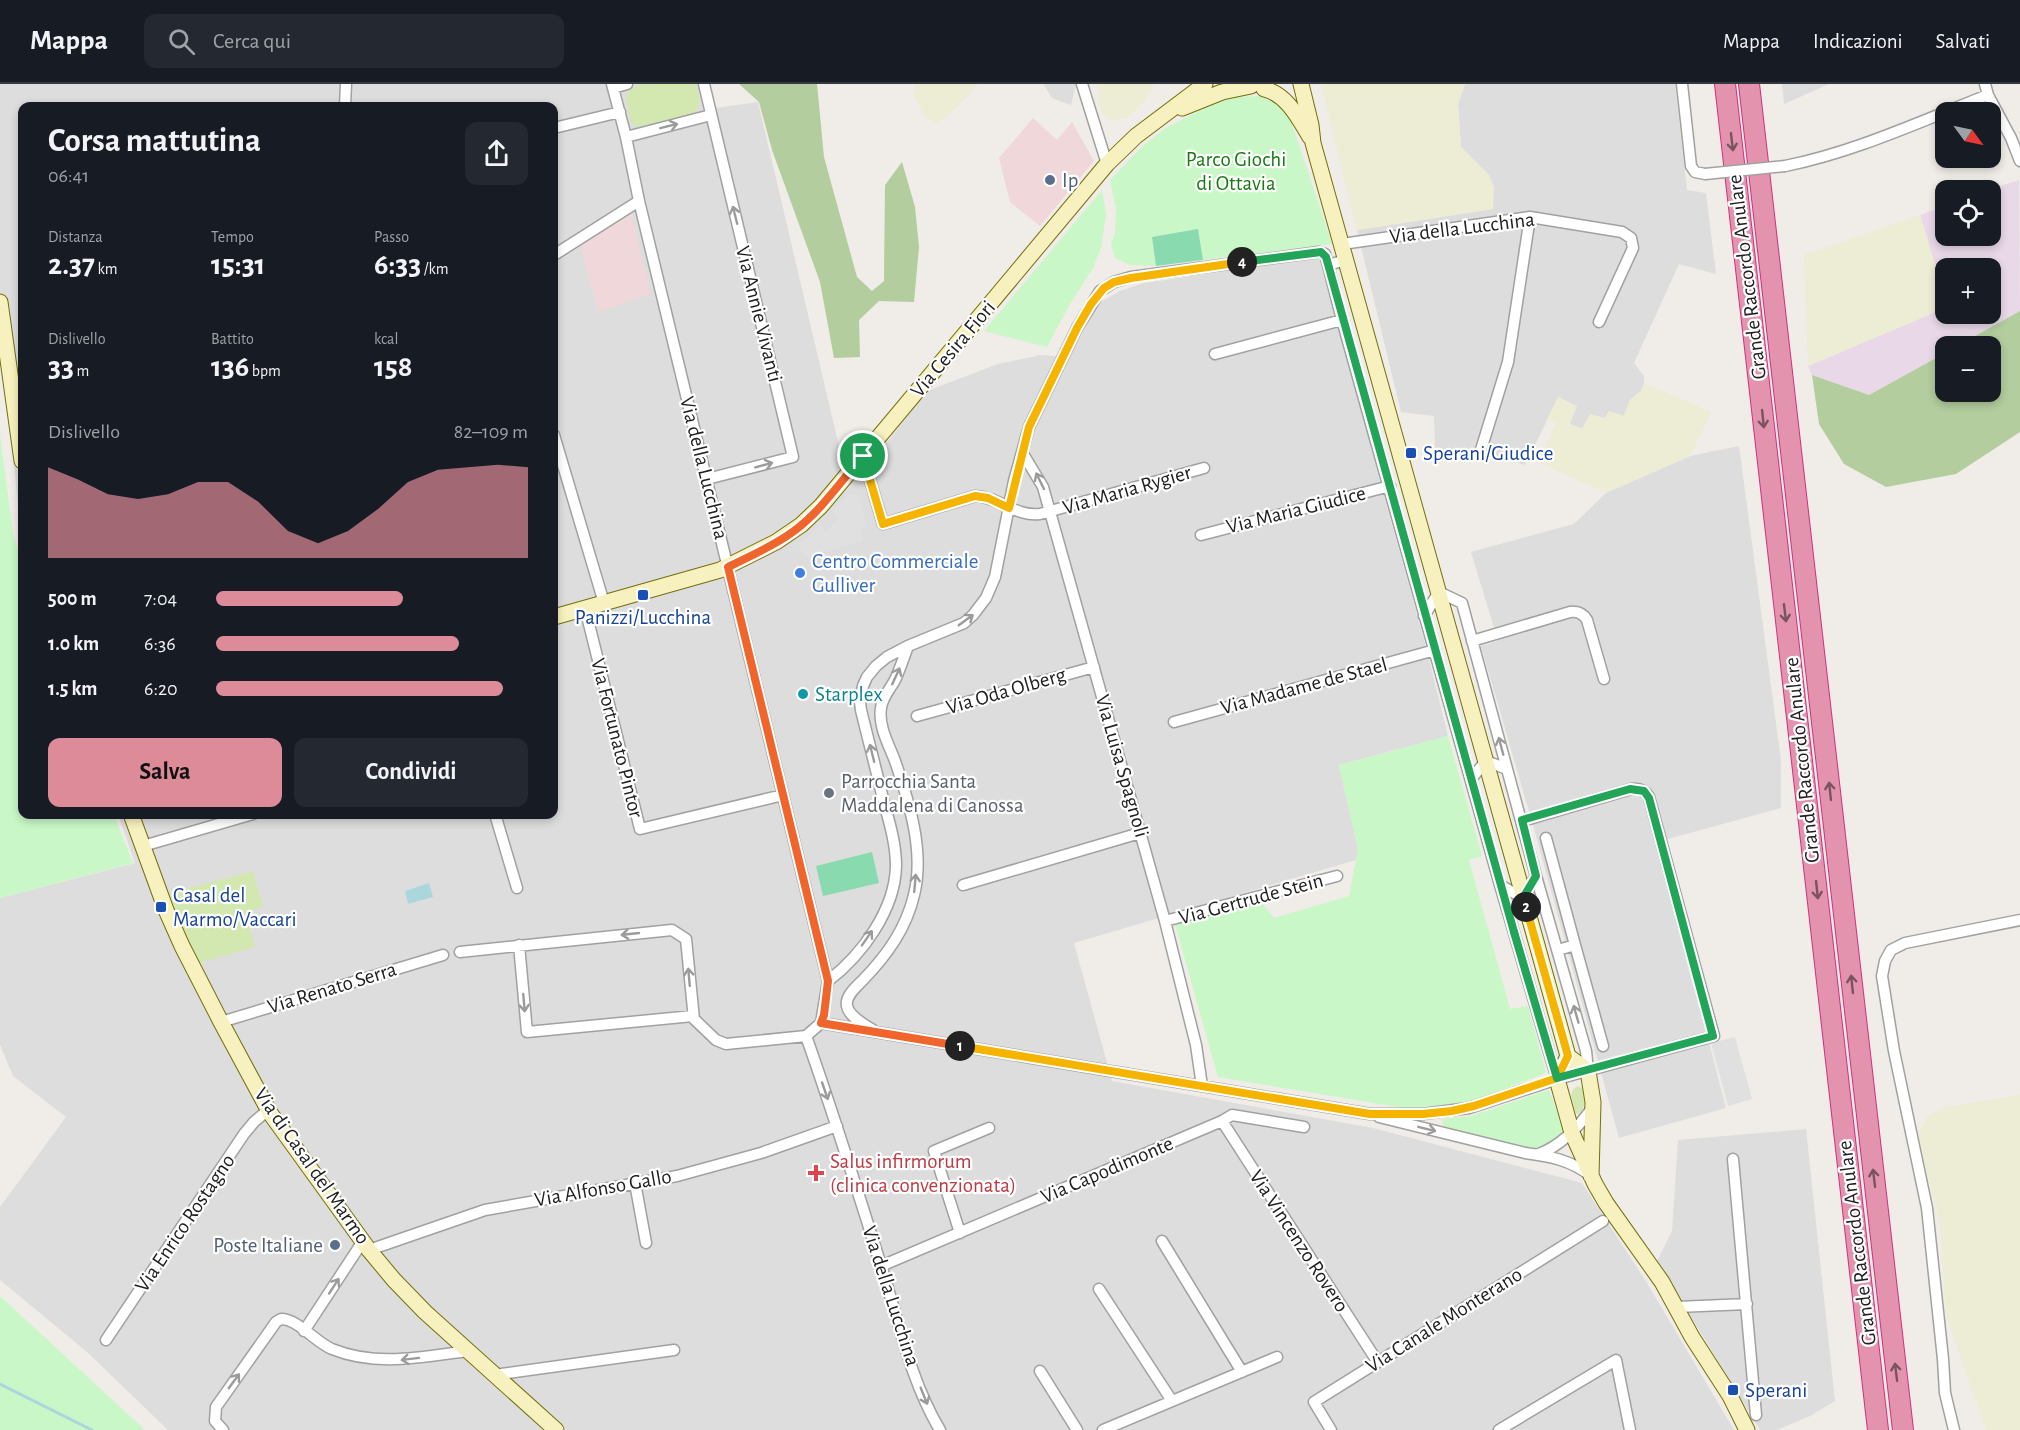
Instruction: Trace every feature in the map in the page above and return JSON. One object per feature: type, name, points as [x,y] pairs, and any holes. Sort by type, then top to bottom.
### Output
[{"type":"highway","name":"Grande Raccordo Anulare","points":[[1725,84],[1878,1430]]},
{"type":"highway","name":"Grande Raccordo Anulare","points":[[1749,84],[1903,1430]]},
{"type":"street","points":[[345,102],[346,84]]},
{"type":"street","points":[[613,86],[627,84]]},
{"type":"street","name":"Via Annie Vivanti","points":[[704,84],[793,457],[707,479]]},
{"type":"street","points":[[1082,84],[1107,164]]},
{"type":"street","name":"Via Cesira Fiori","points":[[558,616],[728,567],[776,542],[801,525],[821,506],[1107,164],[1136,136],[1205,84]]},
{"type":"street","name":"Via Cesira Fiori","points":[[1165,115],[1222,92],[1281,84]]},
{"type":"street","points":[[1302,84],[1313,142],[1568,1056],[1588,1071]]},
{"type":"street","points":[[1682,84],[1691,166],[1695,172],[1705,174],[1785,166],[1850,150],[1986,90],[2011,138],[2020,161]]},
{"type":"street","name":"Via della Lucchina","points":[[613,86],[828,981],[821,1023]]},
{"type":"street","points":[[1254,86],[1271,90],[1288,104],[1313,142]]},
{"type":"street","points":[[558,127],[620,112]]},
{"type":"street","points":[[626,136],[711,115]]},
{"type":"street","points":[[558,252],[639,201]]},
{"type":"street","points":[[1480,453],[1508,362],[1530,217]]},
{"type":"street","name":"Via della Lucchina","points":[[1342,244],[1530,217],[1622,232],[1631,238],[1633,248],[1599,322]]},
{"type":"street","points":[[828,981],[849,963],[867,940],[891,898],[894,887],[896,866],[892,834],[860,702],[863,686],[871,671],[886,657],[960,625],[978,610],[995,577],[1022,452],[1037,410],[1077,328],[1094,300],[1107,286],[1131,278],[1319,252],[1324,254],[1329,265],[1342,320],[1536,1013],[1572,1133],[1606,1203],[1655,1271],[1692,1337],[1730,1396],[1747,1430]]},
{"type":"street","points":[[1329,265],[1346,260]]},
{"type":"street","points":[[0,302],[18,432]]},
{"type":"street","points":[[1215,354],[1342,320]]},
{"type":"street","points":[[1376,435],[1389,412]]},
{"type":"street","points":[[558,448],[604,603]]},
{"type":"street","name":"Via Luisa Spagnoli","points":[[1022,452],[1040,479],[1094,666],[1165,921],[1196,1045],[1202,1086]]},
{"type":"street","name":"Via Maria Rygier","points":[[863,456],[883,524],[975,496],[988,498],[1028,515],[1050,513],[1204,468]]},
{"type":"street","name":"Via Maria Giudice","points":[[1201,535],[1390,486]]},
{"type":"street","points":[[1397,512],[1420,526]]},
{"type":"street","points":[[1424,616],[1438,592]]},
{"type":"street","points":[[1438,592],[1462,603],[1586,1051],[1593,1107],[1590,1148],[1591,1176]]},
{"type":"street","name":"Via Fortunato Pintor","points":[[585,608],[639,829],[783,795]]},
{"type":"street","points":[[1472,640],[1570,612],[1578,612],[1587,620],[1604,679]]},
{"type":"street","points":[[876,1032],[851,1014],[847,1006],[853,991],[890,949],[900,932],[910,907],[916,879],[914,824],[909,801],[883,729],[880,712],[908,646]]},
{"type":"street","name":"Via Madame de Stael","points":[[1173,722],[1435,650]]},
{"type":"street","name":"Via Oda Olberg","points":[[917,716],[1094,666]]},
{"type":"street","points":[[1486,761],[1507,769]]},
{"type":"street","points":[[1471,779],[1486,761]]},
{"type":"street","points":[[1370,1114],[1423,1114],[1474,1106],[1557,1078],[1713,1036],[1649,798],[1644,791],[1630,789],[1522,820]]},
{"type":"street","name":"Via di Casal del Marmo","points":[[133,819],[174,928],[221,1022],[269,1110],[366,1245],[406,1294],[555,1430]]},
{"type":"street","points":[[143,846],[235,819]]},
{"type":"street","points":[[496,819],[517,888]]},
{"type":"street","points":[[963,885],[1140,833]]},
{"type":"street","points":[[1546,838],[1604,1046]]},
{"type":"street","name":"Via Gertrude Stein","points":[[1165,921],[1337,876]]},
{"type":"street","points":[[1523,898],[1536,876]]},
{"type":"street","points":[[1500,885],[1523,898]]},
{"type":"street","points":[[891,898],[910,907]]},
{"type":"street","points":[[1954,1430],[1945,1393],[1927,1208],[1894,1051],[1882,976],[1885,961],[1891,950],[1905,943],[2020,920]]},
{"type":"street","points":[[460,951],[668,930],[677,931],[686,939],[693,1016],[697,1023],[716,1040],[726,1044],[806,1036],[821,1023],[1370,1114],[1572,1163],[1591,1176]]},
{"type":"street","points":[[1554,936],[1572,932]]},
{"type":"street","points":[[519,945],[527,1032],[693,1016]]},
{"type":"street","points":[[1558,950],[1575,945]]},
{"type":"street","name":"Via Renato Serra","points":[[221,1022],[443,955]]},
{"type":"street","points":[[1561,962],[1579,958]]},
{"type":"street","points":[[1536,1013],[1550,990]]},
{"type":"street","name":"Via della Lucchina","points":[[806,1036],[837,1126],[912,1365],[940,1430]]},
{"type":"street","points":[[1557,1078],[1568,1056]]},
{"type":"street","points":[[1539,1154],[1555,1147],[1572,1133],[1593,1107]]},
{"type":"street","name":"Via Enrico Rostagno","points":[[106,1340],[244,1134],[269,1110]]},
{"type":"street","name":"Via Capodimonte","points":[[881,1266],[1232,1115],[1304,1127]]},
{"type":"street","name":"Via Vincenzo Rovero","points":[[1222,1121],[1377,1361]]},
{"type":"street","name":"Via Alfonso Gallo","points":[[366,1245],[485,1210],[677,1176],[761,1153],[837,1126]]},
{"type":"street","points":[[960,1233],[934,1151],[989,1128]]},
{"type":"street","points":[[1732,1159],[1756,1415]]},
{"type":"street","points":[[635,1183],[646,1243]]},
{"type":"street","name":"Via Canale Monterano","points":[[1331,1430],[1314,1402],[1603,1221]]},
{"type":"street","points":[[1162,1241],[1242,1372]]},
{"type":"street","points":[[304,1331],[366,1245]]},
{"type":"street","points":[[1099,1289],[1172,1401]]},
{"type":"street","points":[[1677,1307],[1746,1304]]},
{"type":"street","points":[[223,1430],[215,1421],[216,1407],[276,1322],[284,1319],[332,1349],[375,1360],[406,1359],[468,1351]]},
{"type":"street","points":[[495,1375],[674,1350]]},
{"type":"street","points":[[1103,1430],[1277,1357]]},
{"type":"street","points":[[1499,1430],[1616,1360],[1626,1428]]},
{"type":"street","points":[[1040,1371],[1077,1430]]},
{"type":"shaded area","points":[[0,84],[705,84],[716,108],[758,102],[842,459],[874,459],[927,391],[998,364],[1041,355],[1068,357],[1099,303],[1120,291],[1144,283],[1322,257],[1448,736],[1339,765],[1358,849],[1356,860],[1074,943],[1112,1081],[1373,1128],[1582,1183],[1647,1283],[1734,1430],[168,1430],[87,1352],[0,1280],[0,1207],[66,1117],[13,1076],[0,1045],[0,898],[135,863],[119,819],[558,819],[558,102],[18,102],[18,508],[0,305]]},
{"type":"shaded area","points":[[1043,84],[1076,84],[1071,105],[1052,98]]},
{"type":"shaded area","points":[[1465,84],[1675,84],[1687,190],[1706,193],[1716,274],[1679,264],[1634,363],[1644,376],[1641,391],[1630,400],[1624,416],[1605,418],[1583,429],[1570,424],[1558,398],[1525,465],[1489,454],[1435,451],[1434,416],[1401,412],[1357,230],[1493,209],[1489,175],[1461,147],[1458,104]]},
{"type":"shaded area","points":[[1782,84],[1829,84],[1784,104]]},
{"type":"shaded area","points":[[1033,118],[1057,140],[1072,122],[1094,161],[1040,226],[1010,202],[999,158]]},
{"type":"shaded area","points":[[2019,180],[2020,311],[2001,322],[2001,258],[1935,258],[1935,264],[1920,215],[1935,210],[1935,246],[2001,246],[2001,186]]},
{"type":"shaded area","points":[[632,214],[650,294],[598,312],[580,244]]},
{"type":"shaded area","points":[[1935,312],[1935,324],[1997,324],[1975,336],[1935,336],[1935,359],[1869,395],[1812,375],[1808,366]]},
{"type":"shaded area","points":[[1739,446],[1781,761],[1781,808],[1657,842],[1726,1108],[1619,1138],[1481,646],[1498,641],[1471,552],[1574,524],[1606,493],[1690,456]]},
{"type":"shaded area","points":[[858,494],[867,527],[860,529],[863,541],[808,557],[802,553],[798,544],[820,526],[826,532],[838,519],[832,512],[840,502],[850,495]]},
{"type":"shaded area","points":[[1735,1037],[1752,1099],[1728,1106],[1711,1043]]},
{"type":"shaded area","points":[[1806,1129],[1835,1401],[1810,1416],[1777,1430],[1760,1430],[1657,1261],[1672,1231],[1678,1140]]},
{"type":"green space","points":[[643,84],[696,84],[700,100],[698,107],[694,114],[636,127],[630,120],[626,97],[631,88]]},
{"type":"green space","points":[[739,84],[817,84],[824,157],[857,277],[872,291],[884,281],[885,185],[902,162],[915,207],[919,247],[914,302],[879,301],[859,320],[860,357],[834,358],[820,282],[772,150],[759,102]]},
{"type":"green space","points":[[914,84],[979,84],[949,115],[937,123],[926,118],[914,97]]},
{"type":"green space","points":[[1097,84],[1155,84],[1142,104],[1128,118],[1111,121],[1101,112]]},
{"type":"green space","points":[[1321,84],[1465,84],[1458,104],[1461,147],[1489,175],[1494,187],[1493,209],[1357,230]]},
{"type":"green space","name":"Parco Giochi di Ottavia","points":[[1259,96],[1276,104],[1290,118],[1332,244],[1203,260],[1198,230],[1152,237],[1156,266],[1130,265],[1115,258],[1111,245],[1115,233],[1116,209],[1110,180],[1142,147],[1164,129],[1210,105],[1235,97]]},
{"type":"green space","points":[[1102,190],[1106,215],[1101,248],[1093,268],[1047,347],[984,331]]},
{"type":"green space","points":[[1920,215],[1935,264],[1935,312],[1808,366],[1804,255]]},
{"type":"green space","points":[[1198,229],[1203,260],[1156,266],[1152,237]]},
{"type":"green space","points":[[2020,311],[2020,432],[1956,474],[1886,487],[1844,464],[1819,424],[1812,375],[1869,395],[1935,359],[1935,402],[2001,402],[2001,336],[1975,336],[1997,324],[2001,324],[2001,322]]},
{"type":"green space","points":[[1644,383],[1711,412],[1690,456],[1606,493],[1539,462],[1556,423],[1547,419],[1558,397],[1577,406],[1570,424],[1582,429],[1590,414],[1605,418],[1609,411],[1624,416],[1630,400],[1641,391]]},
{"type":"green space","points":[[0,435],[13,533],[18,551],[18,819],[116,819],[133,863],[0,898]]},
{"type":"green space","points":[[1448,736],[1482,856],[1469,860],[1510,1009],[1528,1006],[1546,1073],[1467,1103],[1450,1107],[1404,1108],[1218,1077],[1175,924],[1261,902],[1274,918],[1349,896],[1358,849],[1339,765]]},
{"type":"green space","points":[[872,852],[879,883],[823,896],[816,866]]},
{"type":"green space","points":[[253,871],[263,907],[245,912],[255,947],[199,963],[167,894]]},
{"type":"green space","points":[[1578,1086],[1586,1091],[1586,1100],[1579,1114],[1576,1113],[1571,1098],[1572,1091]]},
{"type":"green space","points":[[1549,1090],[1564,1132],[1539,1147],[1529,1150],[1444,1128],[1442,1119],[1471,1116]]},
{"type":"green space","points":[[2020,1095],[2020,1430],[1986,1430],[1946,1315],[1940,1225],[1918,1135],[1927,1117],[1945,1107]]},
{"type":"green space","points":[[0,1296],[145,1430],[0,1430]]},
{"type":"water","points":[[429,883],[433,897],[408,904],[405,891]]},
{"type":"waterway","points":[[0,1384],[92,1430]]},
{"type":"place","name":"Ip","points":[[1050,180]]},
{"type":"place","name":"Sperani/Giudice","points":[[1411,453]]},
{"type":"place","name":"Centro Commerciale Gulliver","points":[[800,573]]},
{"type":"place","name":"Panizzi/Lucchina","points":[[643,595]]},
{"type":"place","name":"Starplex","points":[[803,694]]},
{"type":"place","name":"Parrocchia Santa Maddalena di Canossa","points":[[829,793]]},
{"type":"place","name":"Casal del Marmo/Vaccari","points":[[161,907]]},
{"type":"place","name":"Salus infirmorum (clinica convenzionata)","points":[[816,1173]]},
{"type":"place","name":"Poste Italiane","points":[[335,1245]]},
{"type":"place","name":"Sperani","points":[[1733,1390]]},
{"type":"route","points":[[863,456],[821,506],[794,531],[728,567],[828,981],[821,1023],[1370,1114],[1437,1113],[1474,1106],[1557,1078],[1568,1056],[1523,898],[1536,876],[1522,820],[1636,789],[1644,791],[1649,798],[1713,1036],[1588,1071],[1557,1078],[1554,1074],[1424,616],[1342,320],[1329,265],[1323,252],[1131,278],[1114,282],[1104,288],[1097,295],[1077,328],[1033,419],[1024,442],[1009,508],[997,501],[975,496],[883,524],[863,456]]}]
